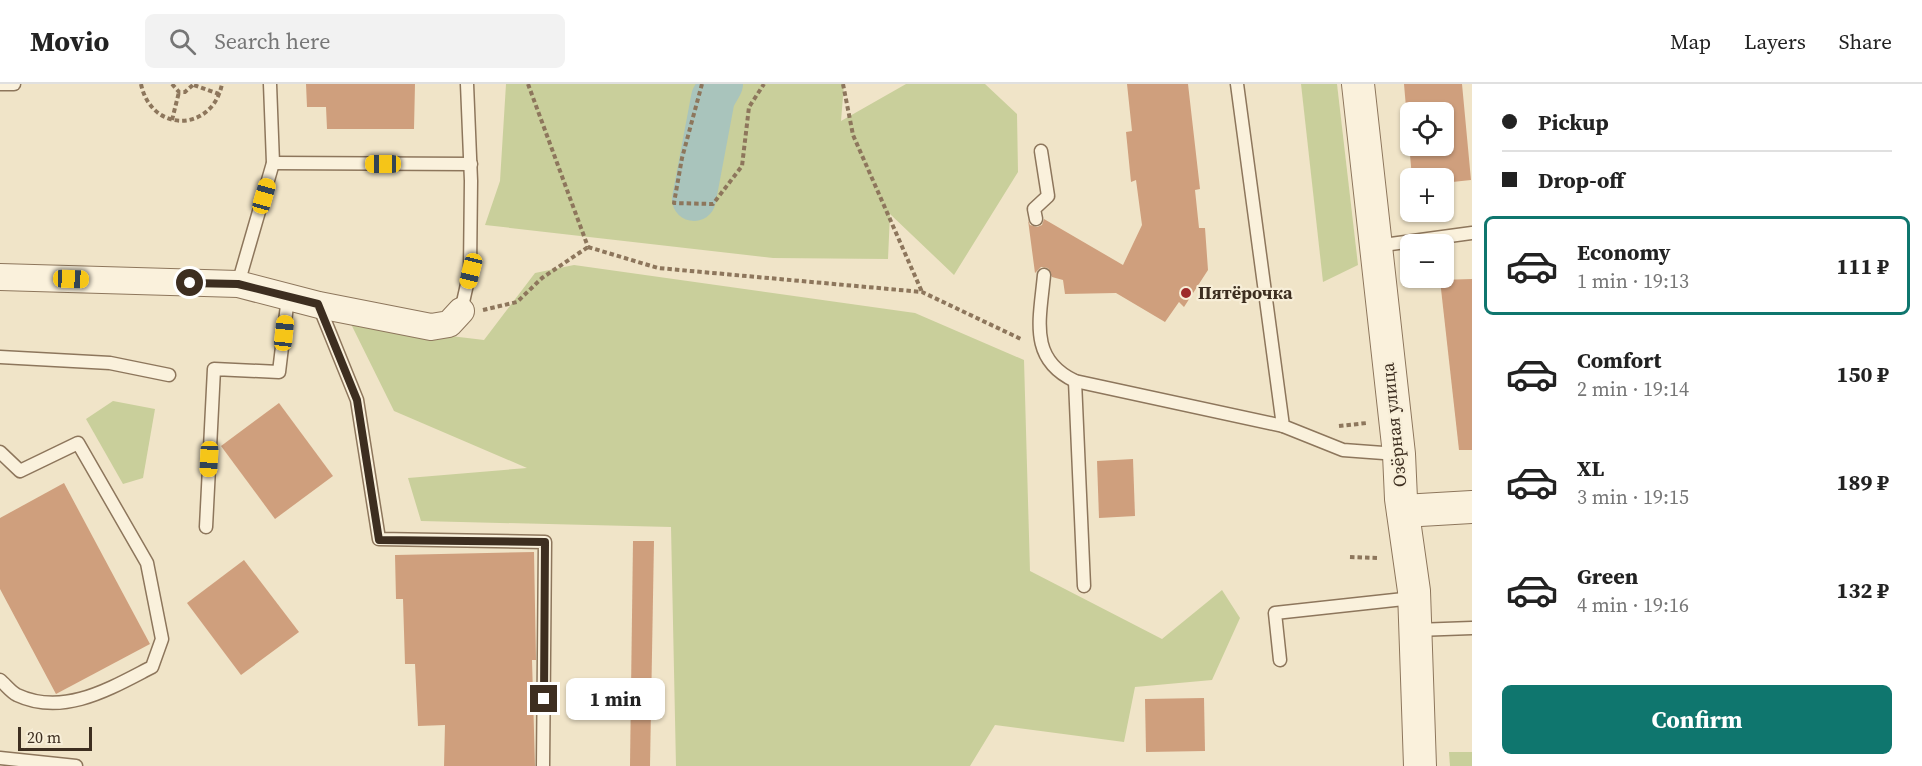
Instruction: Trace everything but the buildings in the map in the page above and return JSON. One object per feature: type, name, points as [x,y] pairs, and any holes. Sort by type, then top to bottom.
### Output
[{"type":"street","name":"Озёрная улица","points":[[1358,84],[1414,597],[1420,766]]},
{"type":"street","points":[[0,277],[238,284],[318,304],[431,327],[449,324],[461,311]]},
{"type":"street","points":[[1403,511],[1472,507]]},
{"type":"lane","points":[[0,84],[14,84]]},
{"type":"lane","points":[[238,284],[273,163],[270,84]]},
{"type":"lane","points":[[461,311],[471,271],[471,164],[467,84]]},
{"type":"lane","points":[[1237,84],[1283,426]]},
{"type":"lane","points":[[1036,219],[1034,209],[1048,196],[1041,151]]},
{"type":"lane","points":[[273,163],[471,164]]},
{"type":"lane","points":[[1376,246],[1472,233]]},
{"type":"lane","points":[[1044,275],[1040,315],[1042,349],[1047,362],[1059,374],[1075,381],[1283,426],[1343,450],[1399,454]]},
{"type":"lane","points":[[206,527],[213,369],[279,372],[288,297]]},
{"type":"lane","points":[[318,304],[357,400],[379,540],[545,542],[543,766]]},
{"type":"lane","points":[[0,357],[110,363],[169,375]]},
{"type":"lane","points":[[1075,381],[1084,586]]},
{"type":"lane","points":[[0,452],[20,471],[78,443],[147,563],[162,639],[152,667],[96,696],[53,704],[16,695],[0,680]]},
{"type":"lane","points":[[1280,660],[1275,613],[1414,597]]},
{"type":"lane","points":[[1416,630],[1472,628]]},
{"type":"lane","points":[[0,758],[76,766]]},
{"type":"path","points":[[141,84],[147,102],[154,110],[172,120],[195,119],[214,105],[222,84]]},
{"type":"path","points":[[172,84],[179,92]]},
{"type":"path","points":[[528,84],[588,247]]},
{"type":"path","points":[[702,84],[682,158],[675,203],[714,204],[742,166],[749,107],[764,84]]},
{"type":"path","points":[[843,84],[853,135],[922,292]]},
{"type":"path","points":[[179,92],[191,90],[194,85],[219,94]]},
{"type":"path","points":[[172,120],[179,92]]},
{"type":"path","points":[[588,247],[658,268],[922,292],[1042,349]]},
{"type":"path","points":[[461,311],[486,310],[517,302],[542,278],[588,247]]},
{"type":"path","points":[[1339,426],[1367,423]]},
{"type":"path","points":[[1350,557],[1378,558]]},
{"type":"green space","points":[[506,84],[844,84],[841,121],[906,84],[985,84],[1017,114],[1018,172],[954,275],[890,214],[888,259],[773,258],[485,225],[500,181]]},
{"type":"green space","points":[[1301,84],[1337,84],[1358,265],[1323,282]]},
{"type":"green space","points":[[574,265],[915,313],[1024,360],[1030,571],[1162,639],[1222,590],[1240,618],[1212,680],[1135,687],[1124,742],[995,725],[970,766],[676,766],[671,527],[421,521],[408,478],[527,468],[394,411],[351,324],[484,340],[535,273]]},
{"type":"green space","points":[[113,401],[155,409],[143,478],[123,484],[86,419]]},
{"type":"green space","points":[[1449,752],[1472,752],[1472,766],[1450,766]]},
{"type":"waterway","points":[[694,199],[713,98],[721,84]]},
{"type":"place","name":"Пятёрочка","points":[[1186,293]]},
{"type":"route","points":[[190,283],[238,284],[318,304],[357,400],[379,540],[545,542],[544,699]]}]
